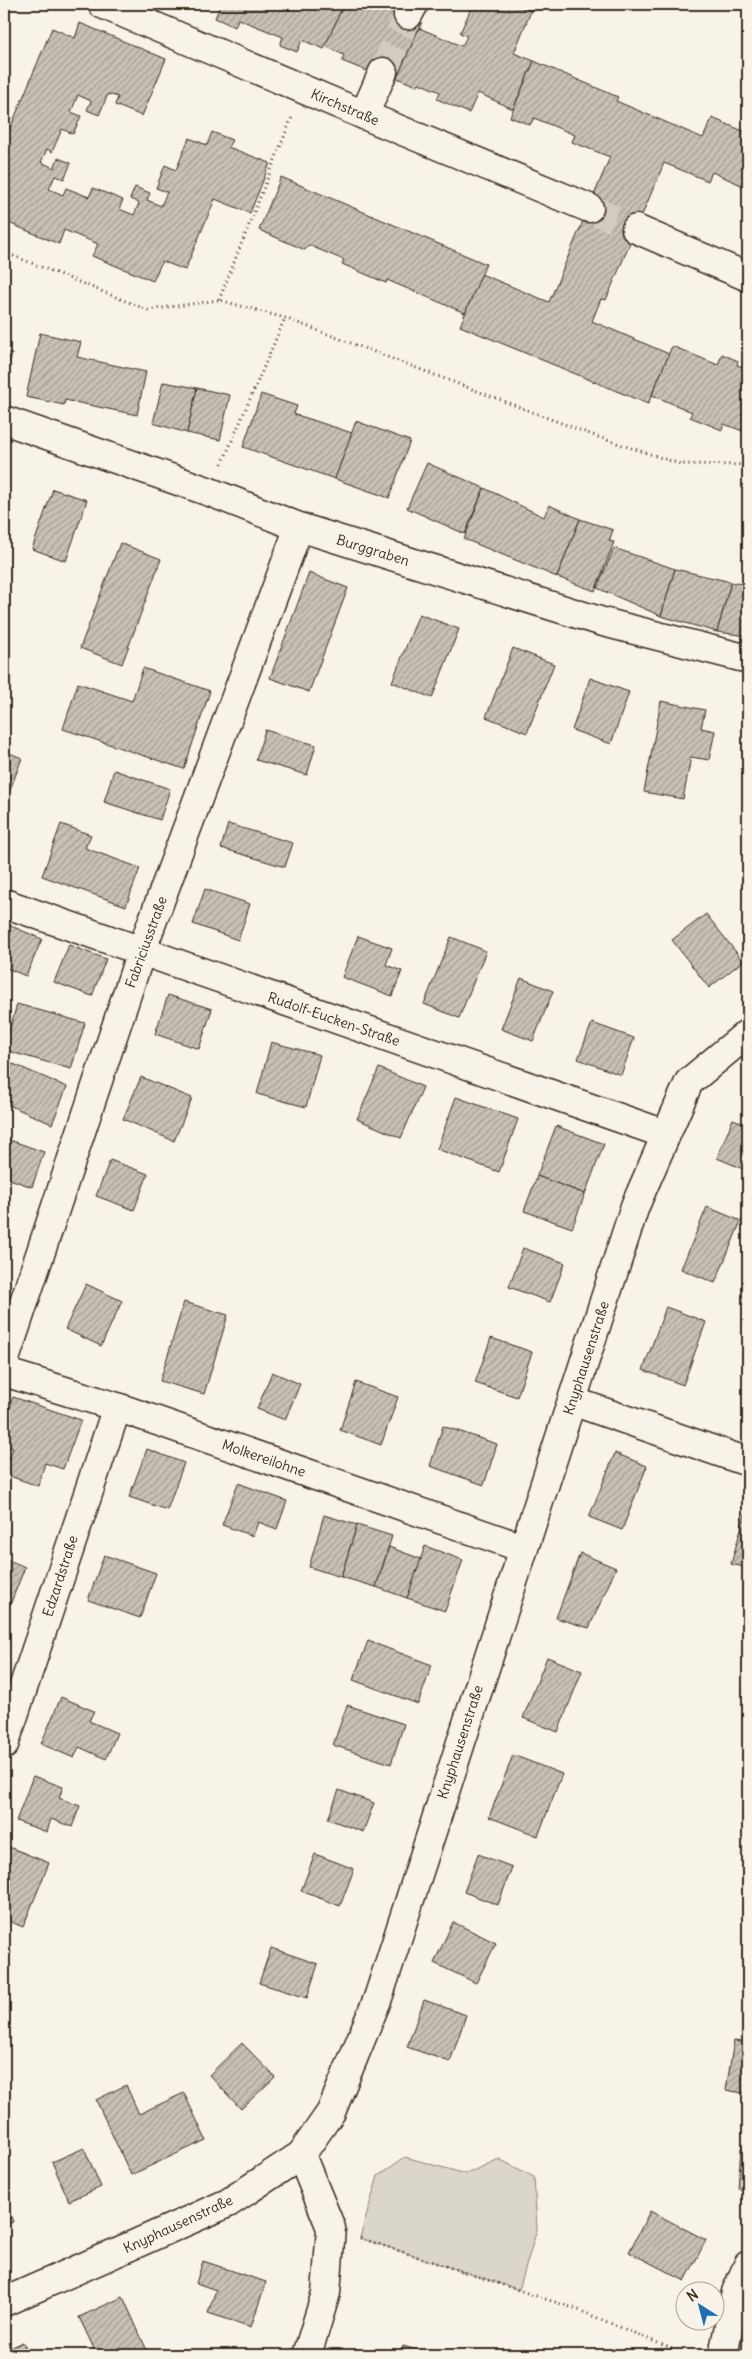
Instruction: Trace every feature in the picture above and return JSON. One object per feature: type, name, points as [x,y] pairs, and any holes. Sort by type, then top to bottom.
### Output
[{"type":"street","name":"Kirchstraße","points":[[102,4],[588,208]]},
{"type":"street","points":[[364,115],[383,72]]},
{"type":"street","points":[[636,229],[748,277]]},
{"type":"street","name":"Burggraben","points":[[4,420],[210,492],[299,526],[603,622],[748,659]]},
{"type":"street","name":"Fabriciusstraße","points":[[4,1362],[142,952],[299,526]]},
{"type":"street","name":"Rudolf-Eucken-Straße","points":[[4,904],[665,1134]]},
{"type":"street","name":"Knyphausenstraße","points":[[4,2302],[228,2204],[300,2155],[331,2112],[378,1998],[522,1548],[636,1206],[688,1082],[748,1033]]},
{"type":"street","name":"Molkereilohne","points":[[4,1372],[117,1408],[522,1548]]},
{"type":"street","points":[[572,1402],[748,1462]]},
{"type":"street","name":"Edzardstraße","points":[[4,1745],[117,1408]]},
{"type":"street","points":[[300,2155],[331,2228],[326,2293],[307,2355]]},
{"type":"street","points":[[723,2355],[736,2292],[748,2265]]},
{"type":"path","points":[[219,300],[302,89]]},
{"type":"path","points":[[4,252],[148,310],[219,300],[285,318],[598,437],[680,464],[748,464]]},
{"type":"path","points":[[210,492],[285,318]]},
{"type":"path","points":[[331,2228],[576,2309],[687,2355]]},
{"type":"shaded area","points":[[405,2157],[466,2174],[499,2159],[534,2177],[537,2229],[519,2290],[360,2238],[378,2176]]},
{"type":"building","points":[[214,4],[344,4],[324,49],[302,40],[297,52],[280,45],[283,37],[238,19],[235,27],[215,18],[220,6]]},
{"type":"building","points":[[344,4],[357,4],[369,9],[371,4],[391,4],[389,7],[422,22],[397,78],[377,69],[374,74],[342,61],[344,55],[325,46]]},
{"type":"building","points":[[473,4],[513,4],[531,11],[514,53],[534,61],[513,109],[478,93],[469,113],[437,99],[440,92],[419,83],[417,86],[397,78],[419,28],[462,46],[467,36],[460,33]]},
{"type":"building","points":[[513,4],[534,4],[531,11]]},
{"type":"building","points":[[80,23],[166,59],[142,116],[115,105],[118,97],[108,94],[99,115],[87,110],[91,101],[78,95],[71,112],[81,116],[73,134],[62,129],[52,152],[47,149],[41,162],[54,168],[58,158],[71,163],[64,179],[55,176],[49,189],[63,195],[66,188],[89,197],[93,188],[123,200],[119,209],[134,215],[139,203],[130,199],[135,187],[150,193],[147,200],[161,206],[167,192],[156,188],[165,165],[176,170],[189,138],[207,145],[212,132],[232,140],[228,147],[270,163],[250,213],[215,199],[185,270],[162,261],[153,281],[92,256],[98,244],[64,230],[59,244],[4,221],[4,143],[52,28],[75,38]]},
{"type":"building","points":[[534,61],[618,97],[616,101],[703,138],[712,118],[748,133],[748,188],[712,172],[708,181],[664,163],[606,300],[601,299],[592,321],[669,354],[648,404],[460,326],[481,274],[549,302],[610,157],[572,142],[575,135],[534,118],[530,125],[510,117]]},
{"type":"building","points":[[281,177],[486,264],[465,313],[387,280],[386,283],[342,264],[344,260],[308,245],[305,250],[259,230]]},
{"type":"building","points":[[40,333],[81,342],[77,357],[146,372],[137,415],[65,400],[64,405],[26,397]]},
{"type":"building","points":[[672,346],[718,365],[722,354],[738,361],[737,365],[748,369],[748,433],[724,424],[722,430],[690,417],[692,412],[652,395]]},
{"type":"building","points":[[4,351],[12,354],[4,379]]},
{"type":"building","points":[[163,382],[197,388],[187,433],[153,423]]},
{"type":"building","points":[[197,388],[230,395],[220,440],[187,433]]},
{"type":"building","points":[[261,394],[297,406],[294,414],[352,433],[335,479],[243,447]]},
{"type":"building","points":[[356,421],[410,441],[389,498],[335,479]]},
{"type":"building","points":[[427,463],[484,488],[465,534],[407,508]]},
{"type":"building","points":[[484,488],[544,517],[549,505],[580,519],[557,577],[464,539]]},
{"type":"building","points":[[53,489],[87,500],[66,561],[32,549]]},
{"type":"building","points":[[580,519],[613,530],[609,541],[614,542],[595,591],[557,577]]},
{"type":"building","points":[[120,543],[161,559],[122,664],[80,648]]},
{"type":"building","points":[[614,548],[675,569],[661,616],[597,588]]},
{"type":"building","points":[[675,569],[731,582],[717,632],[661,616]]},
{"type":"building","points":[[309,573],[348,588],[309,692],[270,678]]},
{"type":"building","points":[[731,582],[748,585],[748,636],[717,632]]},
{"type":"building","points":[[419,614],[459,629],[432,698],[392,682]]},
{"type":"building","points":[[513,648],[554,664],[527,733],[486,717]]},
{"type":"building","points":[[143,668],[210,691],[184,769],[63,729],[78,683],[132,701]]},
{"type":"building","points":[[590,678],[629,692],[611,744],[572,730]]},
{"type":"building","points":[[661,701],[705,710],[701,728],[715,731],[709,760],[691,757],[683,799],[644,792]]},
{"type":"building","points":[[265,730],[316,745],[307,775],[256,760]]},
{"type":"building","points":[[4,751],[22,758],[4,806]]},
{"type":"building","points":[[114,770],[170,789],[160,820],[104,802]]},
{"type":"building","points":[[61,824],[91,835],[85,848],[140,868],[126,906],[42,876]]},
{"type":"building","points":[[228,824],[293,843],[285,867],[221,848]]},
{"type":"building","points":[[205,889],[250,904],[238,940],[193,924]]},
{"type":"building","points":[[706,914],[743,961],[709,988],[672,940]]},
{"type":"building","points":[[4,923],[42,939],[26,976],[4,967]]},
{"type":"building","points":[[358,936],[392,948],[386,965],[402,971],[392,996],[342,977]]},
{"type":"building","points":[[451,937],[486,951],[459,1018],[424,1004]]},
{"type":"building","points":[[69,945],[106,959],[92,996],[54,982]]},
{"type":"building","points":[[521,978],[553,991],[533,1041],[501,1029]]},
{"type":"building","points":[[168,995],[212,1009],[199,1049],[155,1034]]},
{"type":"building","points":[[17,1004],[85,1023],[71,1069],[4,1050]]},
{"type":"building","points":[[592,1023],[634,1038],[621,1075],[578,1059]]},
{"type":"building","points":[[271,1042],[320,1055],[306,1107],[257,1094]]},
{"type":"building","points":[[4,1060],[67,1087],[52,1124],[4,1103]]},
{"type":"building","points":[[379,1068],[423,1087],[401,1138],[357,1119]]},
{"type":"building","points":[[141,1077],[192,1098],[174,1141],[123,1119]]},
{"type":"building","points":[[456,1097],[518,1119],[499,1172],[437,1149]]},
{"type":"building","points":[[733,1119],[748,1125],[748,1171],[717,1158]]},
{"type":"building","points":[[556,1126],[604,1144],[585,1194],[537,1176]]},
{"type":"building","points":[[4,1138],[44,1152],[32,1187],[4,1177]]},
{"type":"building","points":[[110,1160],[148,1174],[134,1210],[96,1196]]},
{"type":"building","points":[[537,1176],[585,1194],[572,1228],[524,1211]]},
{"type":"building","points":[[707,1207],[741,1221],[715,1283],[681,1269]]},
{"type":"building","points":[[523,1248],[565,1263],[550,1302],[509,1287]]},
{"type":"building","points":[[86,1284],[122,1301],[101,1346],[65,1329]]},
{"type":"building","points":[[184,1302],[228,1315],[204,1394],[160,1381]]},
{"type":"building","points":[[666,1307],[706,1322],[683,1385],[643,1370]]},
{"type":"building","points":[[491,1338],[532,1352],[517,1397],[475,1383]]},
{"type":"building","points":[[272,1372],[300,1384],[285,1420],[257,1409]]},
{"type":"building","points":[[356,1382],[398,1397],[381,1445],[340,1430]]},
{"type":"building","points":[[13,1397],[81,1420],[63,1469],[45,1463],[38,1486],[4,1474],[13,1448],[4,1445],[4,1423]]},
{"type":"building","points":[[443,1426],[497,1444],[484,1485],[430,1466]]},
{"type":"building","points":[[147,1449],[184,1463],[167,1510],[129,1497]]},
{"type":"building","points":[[615,1453],[647,1466],[622,1530],[589,1517]]},
{"type":"building","points":[[238,1483],[287,1501],[277,1529],[258,1522],[253,1536],[222,1525]]},
{"type":"building","points":[[748,1507],[748,1568],[731,1564]]},
{"type":"building","points":[[324,1515],[357,1525],[341,1577],[309,1567]]},
{"type":"building","points":[[357,1525],[392,1536],[376,1587],[341,1577]]},
{"type":"building","points":[[425,1546],[463,1560],[445,1611],[407,1598]]},
{"type":"building","points":[[389,1547],[421,1559],[407,1598],[376,1587]]},
{"type":"building","points":[[580,1553],[616,1568],[589,1628],[556,1618]]},
{"type":"building","points":[[104,1555],[156,1573],[140,1618],[88,1600]]},
{"type":"building","points":[[4,1558],[25,1567],[10,1605],[4,1602]]},
{"type":"building","points":[[368,1641],[432,1665],[418,1704],[353,1680]]},
{"type":"building","points":[[547,1657],[582,1671],[558,1732],[523,1718]]},
{"type":"building","points":[[61,1697],[94,1711],[89,1721],[117,1733],[106,1759],[79,1747],[74,1758],[41,1744]]},
{"type":"building","points":[[347,1705],[404,1724],[391,1764],[333,1745]]},
{"type":"building","points":[[513,1755],[562,1774],[538,1836],[489,1817]]},
{"type":"building","points":[[33,1776],[63,1787],[59,1798],[80,1806],[72,1827],[51,1819],[47,1832],[16,1821]]},
{"type":"building","points":[[339,1790],[374,1803],[363,1832],[328,1819]]},
{"type":"building","points":[[9,1847],[49,1863],[23,1927],[4,1919],[4,1859]]},
{"type":"building","points":[[315,1854],[354,1869],[340,1906],[301,1891]]},
{"type":"building","points":[[478,1854],[512,1867],[498,1905],[464,1892]]},
{"type":"building","points":[[453,1922],[496,1943],[476,1983],[434,1963]]},
{"type":"building","points":[[4,1948],[11,1951],[4,1972]]},
{"type":"building","points":[[271,1948],[318,1964],[307,1998],[259,1983]]},
{"type":"building","points":[[424,2000],[466,2015],[450,2062],[407,2047]]},
{"type":"building","points":[[734,2041],[748,2043],[748,2094],[726,2090]]},
{"type":"building","points":[[242,2043],[275,2077],[241,2109],[209,2075]]},
{"type":"building","points":[[126,2085],[139,2114],[184,2093],[206,2140],[131,2175],[96,2100]]},
{"type":"building","points":[[84,2148],[101,2187],[69,2201],[52,2162]]},
{"type":"building","points":[[741,2148],[748,2148],[748,2190],[738,2189]]},
{"type":"building","points":[[4,2198],[13,2222],[4,2226]]},
{"type":"building","points":[[650,2211],[706,2240],[685,2281],[629,2252]]},
{"type":"building","points":[[203,2261],[266,2282],[251,2327],[208,2313],[216,2290],[196,2283]]},
{"type":"building","points":[[123,2297],[149,2355],[97,2355],[79,2317]]},
{"type":"building","points":[[23,2342],[29,2355],[4,2355],[4,2351]]},
{"type":"building","points":[[403,2346],[434,2355],[400,2355]]},
{"type":"tunnel","points":[[383,72],[408,15]]},
{"type":"tunnel","points":[[589,208],[636,229]]}]
